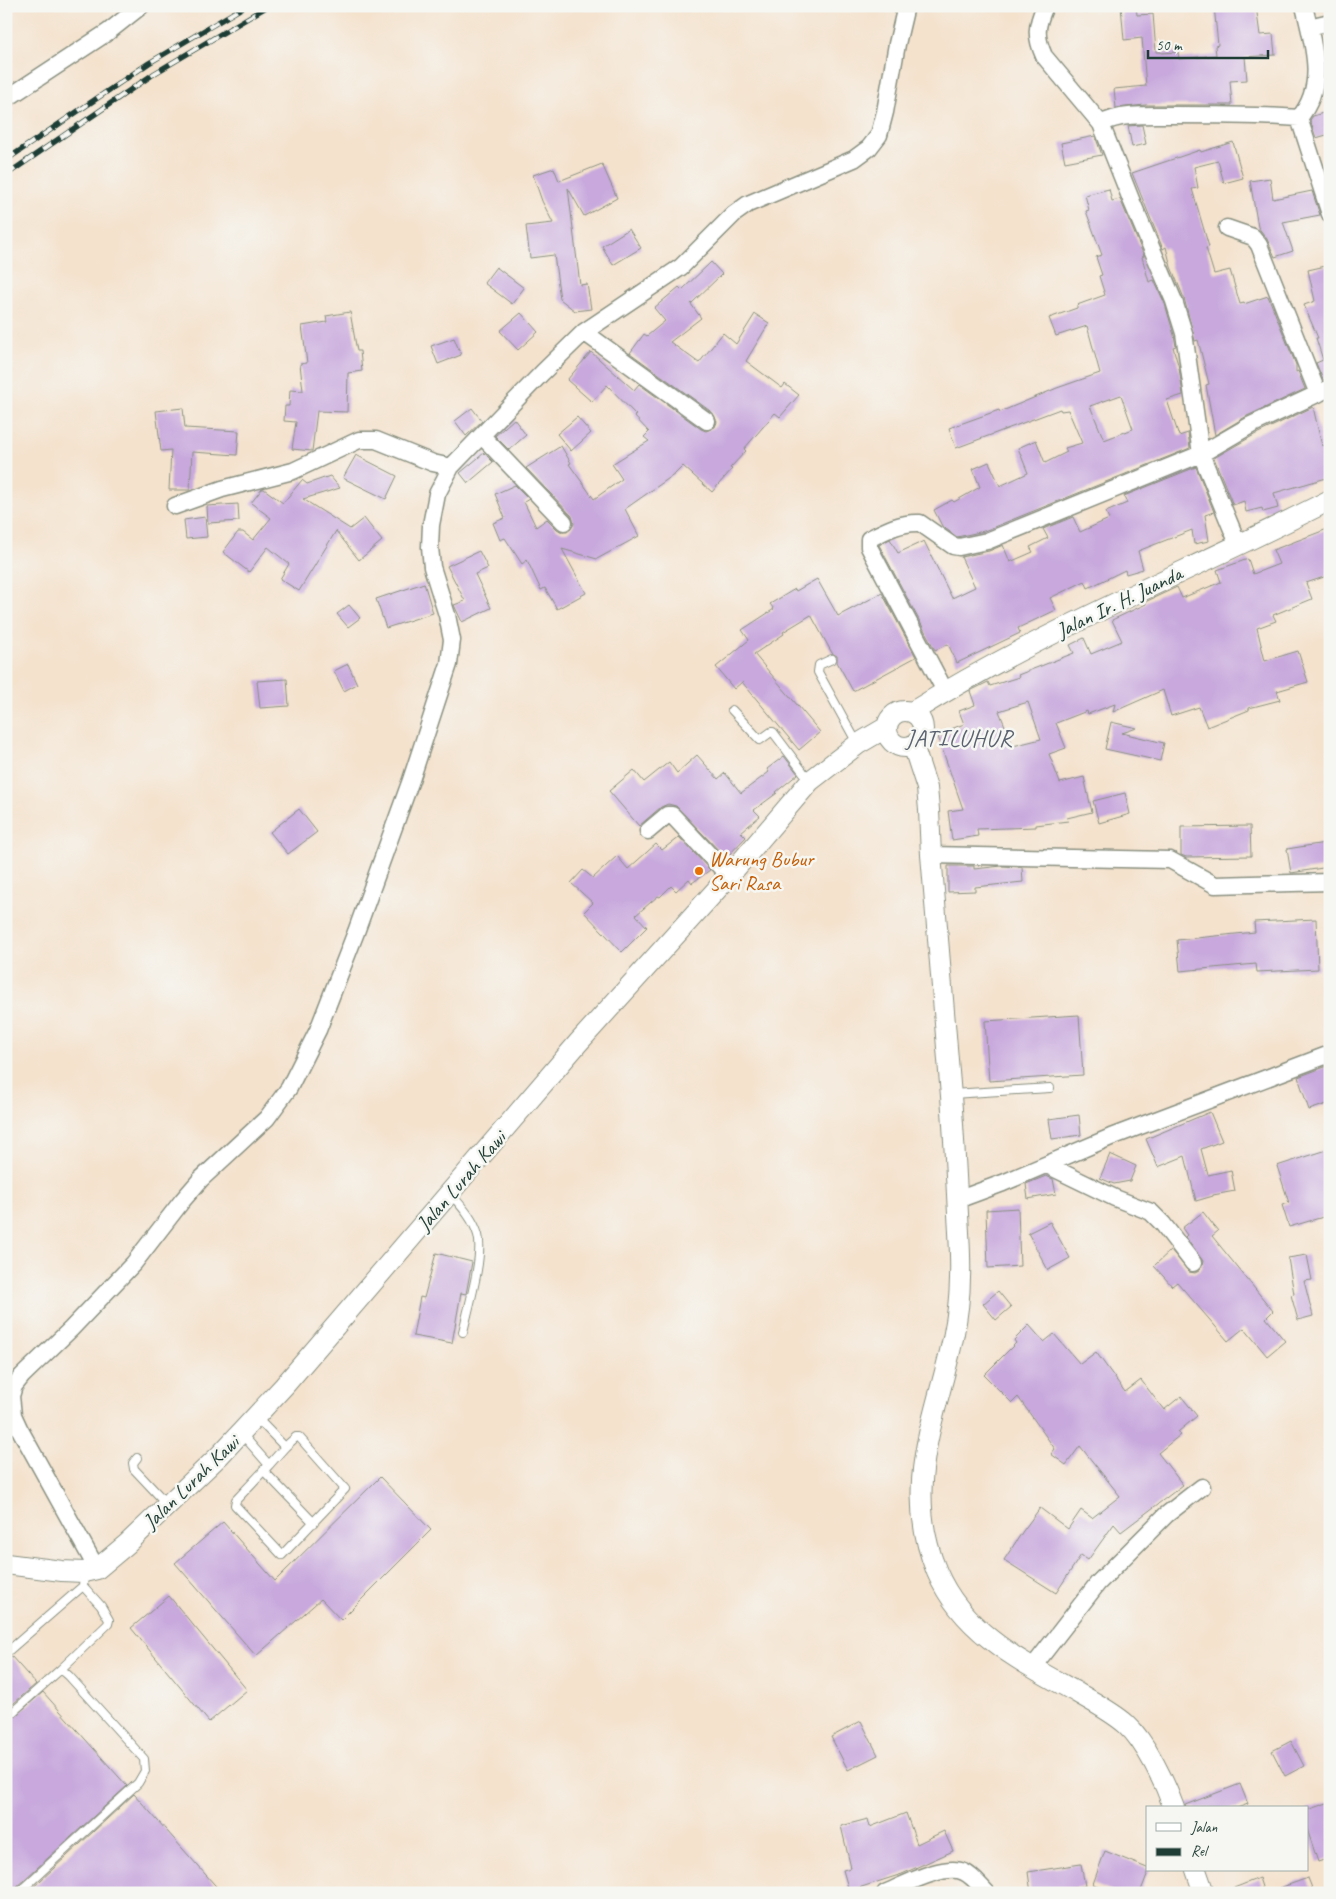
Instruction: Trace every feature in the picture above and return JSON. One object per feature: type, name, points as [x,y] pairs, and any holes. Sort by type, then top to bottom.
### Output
[{"type":"street","points":[[6,99],[108,32],[141,6]]},
{"type":"street","points":[[88,1576],[19,1428],[11,1405],[12,1391],[22,1376],[71,1329],[134,1263],[201,1179],[267,1118],[289,1088],[318,1030],[411,780],[451,653],[452,640],[450,628],[432,567],[430,547],[431,525],[438,494],[451,467],[542,372],[584,332],[681,267],[734,214],[748,204],[854,159],[870,148],[879,135],[885,112],[906,6]]},
{"type":"street","points":[[1045,6],[1037,30],[1038,43],[1044,56],[1101,124],[1174,301],[1184,333],[1201,454],[1238,544]]},
{"type":"street","points":[[1299,118],[1312,99],[1316,82],[1315,49],[1304,6]]},
{"type":"street","points":[[1309,27],[1330,22]]},
{"type":"street","points":[[1101,124],[1114,118],[1154,115],[1239,114],[1299,118]]},
{"type":"street","points":[[1299,118],[1330,214]]},
{"type":"street","points":[[945,691],[869,547],[869,539],[894,526],[913,523],[920,524],[953,546],[959,547],[987,542],[1201,454],[1250,425],[1324,391],[1259,245],[1253,237],[1227,228]]},
{"type":"street","points":[[584,332],[707,421]]},
{"type":"street","points":[[482,436],[564,522]]},
{"type":"street","points":[[174,506],[222,489],[293,471],[358,440],[376,440],[433,463],[451,467]]},
{"type":"street","name":"Jalan Ir. H. Juanda","points":[[912,712],[945,691],[998,662],[1092,614],[1330,500]]},
{"type":"street","points":[[904,710],[912,712],[920,718],[923,728],[921,738],[913,746],[904,748],[894,745],[888,737],[886,727],[889,719],[896,713],[904,710]]},
{"type":"street","name":"Jalan Lurah Kawi","points":[[88,1576],[127,1544],[256,1417],[578,1043],[729,876],[810,781],[858,744],[886,727]]},
{"type":"street","points":[[913,746],[927,788],[954,1130],[960,1276],[959,1302],[945,1373],[926,1443],[922,1469],[921,1498],[929,1550],[947,1593],[960,1610],[987,1637],[1032,1668],[1090,1700],[1127,1726],[1146,1749],[1173,1806]]},
{"type":"street","points":[[648,830],[667,814],[672,815],[729,876]]},
{"type":"street","points":[[931,855],[1170,860],[1216,885],[1330,882]]},
{"type":"street","points":[[957,1200],[1111,1137],[1330,1054]]},
{"type":"street","points":[[1047,1164],[1108,1195],[1151,1212],[1163,1224],[1193,1263]]},
{"type":"street","points":[[1032,1668],[1098,1583],[1166,1515],[1202,1487]]},
{"type":"street","points":[[6,1564],[88,1576]]},
{"type":"street","points":[[885,1893],[941,1871],[952,1870],[962,1871],[969,1875],[987,1893]]},
{"type":"street","points":[[1197,1872],[1204,1893]]},
{"type":"lane","points":[[832,659],[819,665],[818,672],[858,744]]},
{"type":"lane","points":[[732,710],[760,740],[773,732],[810,781]]},
{"type":"lane","points":[[951,1094],[1050,1088]]},
{"type":"lane","points":[[450,1193],[471,1218],[478,1235],[480,1250],[463,1332]]},
{"type":"lane","points":[[256,1417],[285,1447]]},
{"type":"lane","points":[[240,1433],[266,1468],[314,1524]]},
{"type":"lane","points":[[296,1437],[299,1437],[345,1487],[345,1492],[285,1554],[280,1554],[235,1504],[236,1500],[266,1468],[285,1447],[296,1437]]},
{"type":"lane","points":[[137,1458],[133,1463],[134,1469],[168,1505]]},
{"type":"lane","points":[[6,1653],[88,1576],[109,1620],[108,1624],[61,1670],[6,1718]]},
{"type":"lane","points":[[18,1893],[138,1783],[145,1771],[144,1759],[69,1676],[61,1670]]},
{"type":"building","points":[[1121,6],[1136,6],[1137,15],[1153,14],[1156,52],[1178,52],[1179,59],[1216,55],[1215,46],[1218,45],[1214,6],[1256,6],[1260,35],[1273,34],[1275,55],[1245,57],[1247,80],[1230,81],[1232,105],[1145,105],[1116,108],[1114,89],[1146,86],[1142,38],[1124,40]]},
{"type":"building","points":[[1330,111],[1330,134],[1316,138],[1310,120],[1313,116]]},
{"type":"building","points":[[1142,125],[1146,144],[1132,147],[1128,126]]},
{"type":"building","points":[[1095,136],[1102,155],[1065,162],[1061,143]]},
{"type":"building","points":[[1233,142],[1243,178],[1224,183],[1218,161],[1194,167],[1198,188],[1192,189],[1209,247],[1206,248],[1214,274],[1230,270],[1240,304],[1268,296],[1296,365],[1296,372],[1298,371],[1305,389],[1247,416],[1215,435],[1206,385],[1209,384],[1198,340],[1195,341],[1184,298],[1171,267],[1166,247],[1163,249],[1132,173],[1200,150],[1201,152]]},
{"type":"building","points":[[602,164],[617,198],[584,216],[568,188],[580,285],[587,284],[591,309],[575,311],[560,299],[554,255],[530,258],[526,226],[553,223],[542,201],[533,175],[554,168],[559,181]]},
{"type":"building","points":[[1270,178],[1273,199],[1312,191],[1320,215],[1283,222],[1293,251],[1275,257],[1267,239],[1258,227],[1250,181]]},
{"type":"building","points":[[1109,189],[1112,201],[1120,199],[1144,256],[1142,257],[1149,282],[1154,280],[1165,304],[1174,335],[1176,346],[1173,347],[1179,368],[1183,395],[1167,400],[1179,436],[1188,433],[1190,448],[984,531],[957,537],[942,526],[934,510],[952,500],[954,502],[980,487],[973,469],[989,462],[1000,486],[1028,473],[1018,448],[1036,440],[1045,463],[1067,452],[1065,448],[1082,443],[1068,410],[1061,411],[1060,409],[956,448],[949,428],[999,410],[1000,412],[1057,388],[1100,373],[1087,326],[1056,336],[1049,318],[1105,295],[1099,276],[1102,275],[1096,257],[1102,255],[1086,211],[1089,210],[1085,195]],"holes":[[[1121,395],[1133,429],[1104,440],[1090,406]]]},
{"type":"building","points":[[629,229],[641,248],[613,265],[602,246]]},
{"type":"building","points":[[711,262],[722,274],[691,304],[701,318],[670,342],[699,363],[723,333],[736,344],[755,314],[769,323],[746,361],[782,388],[785,384],[799,395],[780,417],[775,413],[744,449],[746,451],[712,492],[683,466],[675,474],[625,509],[639,536],[597,559],[562,549],[586,593],[557,609],[545,588],[541,590],[527,560],[522,564],[505,538],[500,540],[493,523],[505,518],[495,494],[515,485],[529,499],[524,502],[536,527],[547,519],[557,529],[567,532],[574,524],[572,516],[526,468],[561,446],[571,463],[569,464],[594,499],[622,479],[612,464],[649,441],[644,437],[649,432],[634,416],[636,415],[607,385],[592,402],[567,380],[591,352],[634,390],[639,384],[701,429],[706,431],[715,427],[717,422],[713,413],[630,353],[644,334],[647,336],[665,321],[654,308],[679,287],[682,290]]},
{"type":"building","points":[[1330,265],[1330,378],[1323,380],[1316,363],[1323,360],[1316,338],[1318,338],[1304,305],[1315,301],[1308,270]]},
{"type":"building","points":[[496,267],[524,288],[512,304],[484,283]]},
{"type":"building","points":[[350,312],[357,351],[360,351],[362,371],[348,373],[347,412],[317,411],[312,451],[292,449],[296,422],[284,421],[285,406],[289,406],[290,390],[303,391],[300,364],[307,363],[302,326],[327,322],[326,316]]},
{"type":"building","points":[[521,313],[538,332],[518,350],[500,331]]},
{"type":"building","points":[[454,338],[461,355],[438,364],[431,346]]},
{"type":"building","points":[[1313,407],[1322,446],[1326,445],[1330,459],[1330,477],[1274,493],[1278,508],[1263,512],[1262,508],[1246,512],[1244,501],[1233,505],[1214,458],[1256,434]]},
{"type":"building","points":[[183,408],[185,428],[239,431],[237,455],[192,452],[190,490],[169,490],[171,450],[161,451],[156,411]]},
{"type":"building","points":[[472,408],[482,421],[466,436],[455,421]]},
{"type":"building","points":[[577,417],[591,433],[571,451],[557,434]]},
{"type":"building","points":[[514,419],[526,435],[509,450],[495,436]]},
{"type":"building","points":[[484,453],[493,462],[468,483],[460,473]]},
{"type":"building","points":[[356,455],[397,476],[386,499],[343,478]]},
{"type":"building","points":[[1196,467],[1214,512],[1205,515],[1209,541],[1194,544],[1192,530],[1138,551],[1143,569],[1126,574],[1125,570],[1088,588],[1085,581],[1050,598],[1056,610],[1018,628],[1020,633],[957,663],[948,644],[935,650],[879,545],[890,539],[898,553],[924,541],[952,598],[975,587],[961,557],[989,551],[1003,545],[1010,562],[1033,552],[1030,547],[1048,538],[1043,529],[1073,517],[1080,532],[1109,519],[1106,512],[1127,503],[1124,496]]},
{"type":"building","points":[[330,476],[340,488],[303,499],[350,529],[364,518],[382,541],[359,560],[336,531],[299,591],[280,579],[289,564],[268,547],[249,572],[223,552],[238,532],[243,532],[253,540],[271,518],[251,503],[262,489],[283,503],[302,480],[307,484]]},
{"type":"building","points":[[238,504],[239,521],[208,523],[207,506]]},
{"type":"building","points":[[205,517],[207,537],[186,539],[184,520]]},
{"type":"building","points":[[1330,528],[1330,575],[1306,583],[1312,599],[1273,615],[1276,621],[1257,628],[1265,661],[1298,651],[1308,682],[1277,691],[1280,700],[1249,708],[1249,710],[1207,727],[1199,707],[1171,716],[1163,690],[1113,712],[1115,704],[1088,714],[1087,711],[1056,723],[1066,748],[1049,754],[1060,783],[1084,777],[1092,812],[1067,818],[1068,821],[1036,825],[1036,827],[977,829],[978,836],[952,840],[948,811],[963,809],[938,737],[952,732],[951,729],[964,724],[959,711],[975,705],[970,691],[988,682],[990,686],[1019,677],[1018,675],[1074,653],[1070,645],[1084,638],[1091,654],[1122,641],[1112,620],[1177,587],[1182,598],[1221,582],[1217,570],[1248,559],[1253,574],[1279,564],[1273,550]],"holes":[[[1028,702],[1041,739],[1013,746],[999,711]]]},
{"type":"building","points":[[479,551],[488,568],[475,574],[491,608],[462,622],[454,605],[465,601],[447,566]]},
{"type":"building","points":[[817,579],[838,616],[882,593],[916,657],[853,691],[837,662],[837,656],[832,653],[811,615],[783,632],[784,634],[754,654],[820,732],[799,750],[742,682],[734,689],[716,667],[749,640],[742,630],[774,609],[770,604],[795,589],[796,591]]},
{"type":"building","points":[[424,583],[433,613],[386,628],[376,599]]},
{"type":"building","points":[[349,605],[360,618],[348,627],[337,614]]},
{"type":"building","points":[[348,664],[357,684],[344,691],[334,671]]},
{"type":"building","points":[[287,679],[289,706],[260,708],[257,681]]},
{"type":"building","points":[[1111,722],[1137,728],[1122,733],[1164,743],[1160,761],[1105,749]]},
{"type":"building","points":[[697,755],[718,779],[725,773],[741,793],[769,772],[767,769],[784,756],[798,774],[754,810],[760,816],[741,832],[746,837],[726,858],[676,806],[668,804],[661,807],[639,826],[609,791],[634,770],[644,782],[669,762],[677,773]]},
{"type":"building","points":[[1125,793],[1130,814],[1099,823],[1093,801]]},
{"type":"building","points":[[299,809],[317,832],[288,854],[270,832]]},
{"type":"building","points":[[1250,826],[1251,856],[1186,857],[1181,855],[1181,827]]},
{"type":"building","points":[[679,837],[710,870],[692,883],[689,879],[676,891],[671,886],[636,915],[647,927],[622,952],[584,912],[593,903],[571,883],[583,870],[593,878],[617,856],[628,869],[656,844],[662,850]]},
{"type":"building","points":[[1325,843],[1329,867],[1291,873],[1287,849]]},
{"type":"building","points":[[948,866],[974,866],[974,869],[1002,866],[1022,867],[1023,882],[975,887],[975,891],[948,892]]},
{"type":"building","points":[[1316,919],[1318,969],[1257,972],[1256,964],[1180,971],[1177,940],[1255,932],[1254,922]]},
{"type":"building","points":[[1079,1015],[1083,1075],[989,1081],[985,1021]]},
{"type":"building","points":[[1330,1065],[1330,1103],[1309,1110],[1298,1077]]},
{"type":"building","points":[[1210,1112],[1222,1141],[1201,1149],[1208,1175],[1231,1170],[1235,1191],[1213,1195],[1196,1201],[1185,1156],[1158,1167],[1146,1139]]},
{"type":"building","points":[[1079,1115],[1081,1135],[1052,1139],[1049,1119]]},
{"type":"building","points":[[1330,1149],[1330,1179],[1325,1180],[1330,1195],[1330,1215],[1289,1227],[1282,1205],[1289,1203],[1277,1166]]},
{"type":"building","points":[[1110,1154],[1136,1166],[1130,1181],[1114,1184],[1100,1178]]},
{"type":"building","points":[[1046,1176],[1053,1179],[1056,1194],[1028,1199],[1026,1184]]},
{"type":"building","points":[[1018,1208],[1020,1266],[988,1268],[986,1210]]},
{"type":"building","points":[[1203,1212],[1218,1231],[1212,1236],[1273,1311],[1266,1318],[1285,1341],[1267,1356],[1244,1328],[1228,1341],[1177,1282],[1172,1286],[1154,1266],[1171,1250],[1189,1272],[1195,1273],[1199,1271],[1203,1261],[1185,1237],[1187,1235],[1182,1228]]},
{"type":"building","points":[[1050,1222],[1070,1258],[1048,1270],[1028,1233]]},
{"type":"building","points":[[436,1253],[472,1262],[466,1294],[461,1293],[452,1343],[413,1336],[420,1297],[424,1298]]},
{"type":"building","points":[[1307,1255],[1312,1280],[1304,1281],[1313,1316],[1298,1320],[1291,1295],[1294,1294],[1288,1258]]},
{"type":"building","points":[[998,1291],[1011,1307],[996,1320],[983,1304]]},
{"type":"building","points":[[1029,1325],[1044,1342],[1054,1334],[1080,1364],[1096,1352],[1125,1392],[1141,1380],[1164,1410],[1181,1396],[1197,1416],[1178,1432],[1180,1435],[1158,1453],[1183,1485],[1121,1532],[1114,1524],[1088,1560],[1081,1555],[1056,1593],[1004,1560],[1023,1531],[1040,1508],[1068,1529],[1081,1510],[1092,1518],[1120,1496],[1080,1446],[1066,1465],[1051,1454],[1055,1449],[1018,1397],[1012,1403],[984,1375],[1016,1343],[1014,1340]]},
{"type":"building","points":[[380,1477],[431,1530],[341,1620],[321,1599],[256,1656],[175,1563],[223,1522],[275,1581]]},
{"type":"building","points":[[169,1596],[247,1690],[209,1722],[131,1628]]},
{"type":"building","points":[[11,1656],[36,1684],[6,1710],[6,1659]]},
{"type":"building","points":[[43,1692],[127,1786],[14,1889],[13,1893],[6,1893],[6,1724]]},
{"type":"building","points":[[861,1721],[878,1755],[848,1770],[831,1737]]},
{"type":"building","points":[[1291,1741],[1304,1766],[1285,1776],[1272,1751]]},
{"type":"building","points":[[1240,1784],[1248,1804],[1242,1806],[1185,1805]]},
{"type":"building","points":[[134,1794],[222,1893],[27,1893]]},
{"type":"building","points":[[1330,1802],[1330,1858],[1318,1862],[1308,1832],[1308,1810]]},
{"type":"building","points":[[906,1813],[917,1844],[944,1831],[953,1851],[902,1874],[849,1891],[843,1870],[851,1868],[841,1826],[868,1819],[870,1827]]},
{"type":"building","points":[[1105,1851],[1146,1868],[1146,1872],[1148,1872],[1140,1893],[1114,1893],[1093,1884]]},
{"type":"building","points":[[1081,1864],[1085,1886],[1045,1893],[1031,1893],[1028,1872]]},
{"type":"building","points":[[1259,1878],[1264,1893],[1224,1893],[1224,1892]]},
{"type":"building","points":[[1308,1878],[1314,1893],[1271,1893],[1271,1891]]},
{"type":"railway","points":[[6,160],[149,63],[245,6]]},
{"type":"railway","points":[[6,175],[155,73],[268,6]]},
{"type":"place","name":"Warung Bubur Sari Rasa","points":[[699,871]]},
{"type":"district","name":"JATILUHUR","points":[[959,738]]}]
